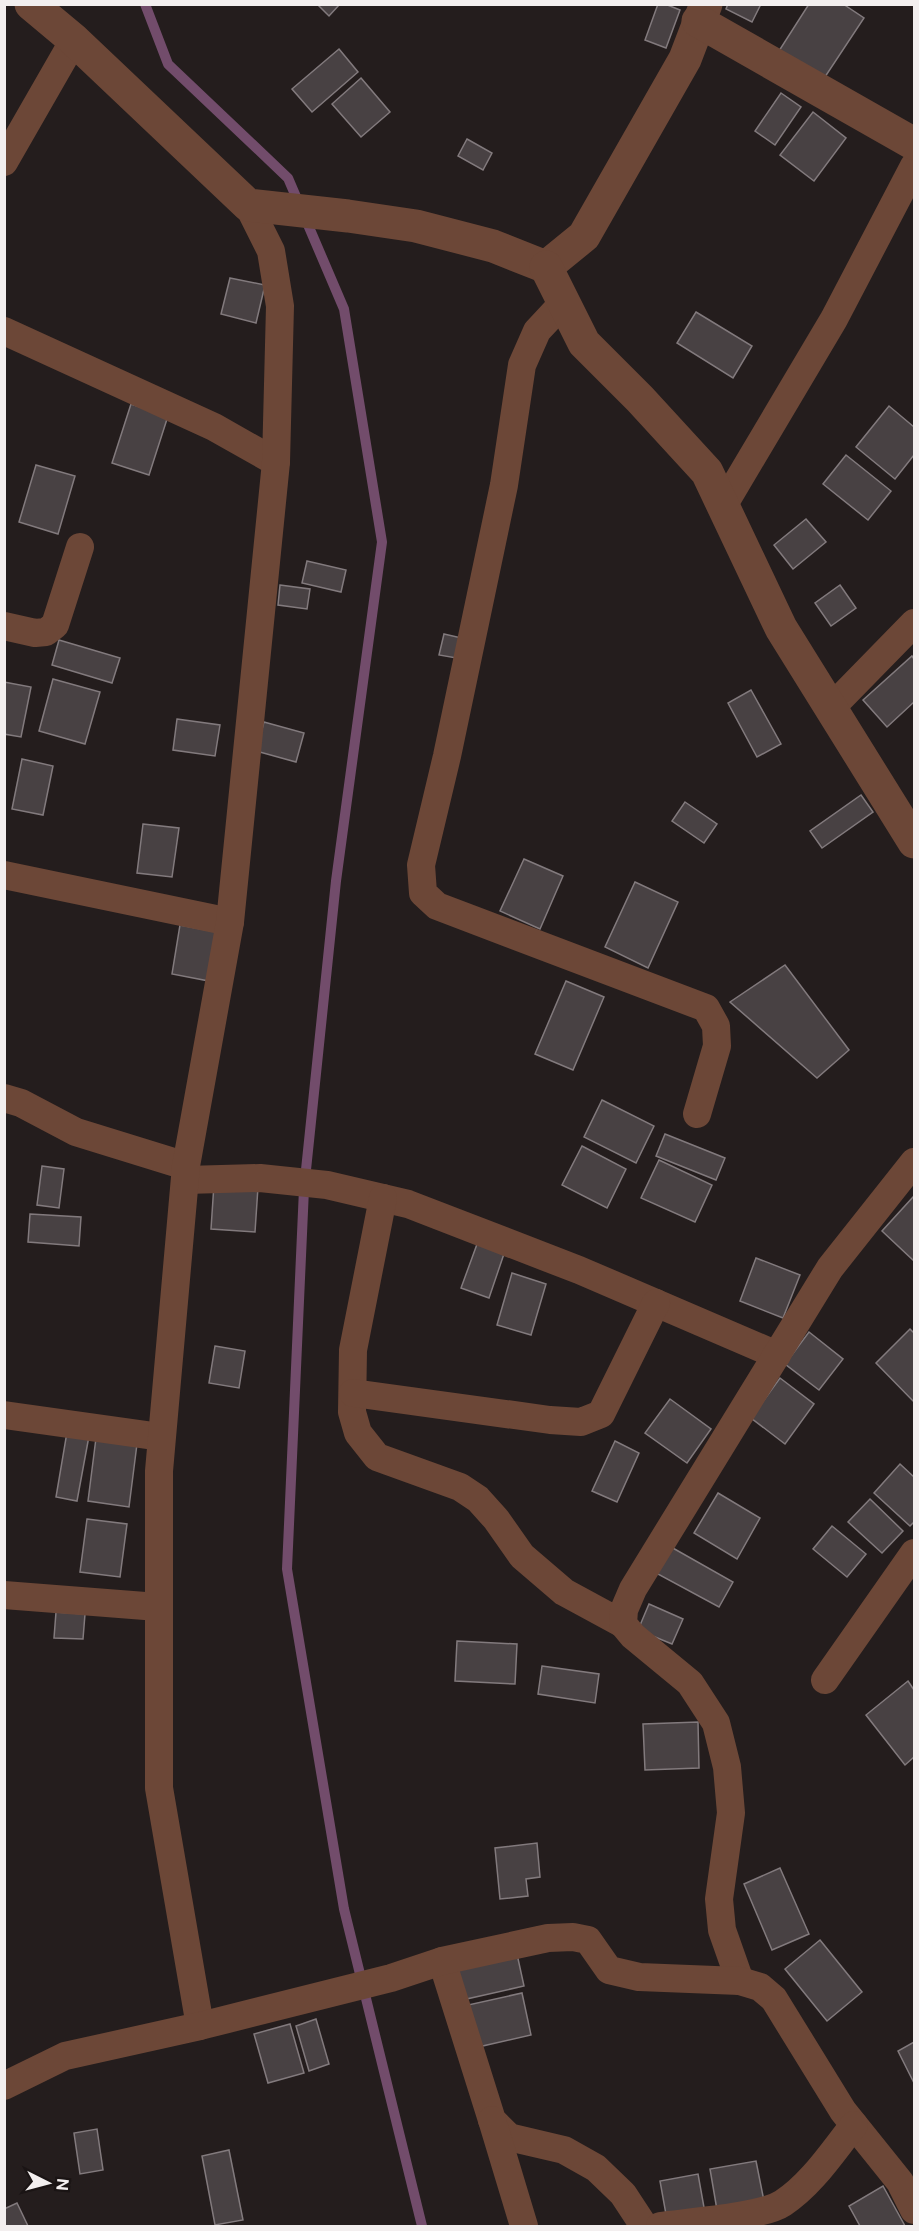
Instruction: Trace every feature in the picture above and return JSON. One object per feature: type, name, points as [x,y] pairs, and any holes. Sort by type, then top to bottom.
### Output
[{"type":"street","points":[[31,4],[74,40],[248,205],[271,251],[280,306],[276,462],[230,922],[186,1173],[161,1437],[158,1607],[159,1788],[200,2026]]},
{"type":"street","points":[[546,267],[584,236],[685,59],[702,13],[915,144]]},
{"type":"street","points":[[4,162],[74,40]]},
{"type":"street","points":[[723,507],[834,319],[915,166]]},
{"type":"street","points":[[248,205],[348,216],[427,229],[493,246],[546,267],[584,343],[640,399],[707,472],[781,628],[915,842]]},
{"type":"street","points":[[564,303],[537,331],[522,365],[504,485],[447,756],[421,865],[423,893],[437,906],[706,1008],[716,1026],[717,1046],[697,1114]]},
{"type":"street","points":[[4,331],[214,427],[276,462]]},
{"type":"street","points":[[4,626],[35,633],[46,632],[55,625],[80,547]]},
{"type":"street","points":[[831,708],[915,623]]},
{"type":"street","points":[[4,875],[230,922]]},
{"type":"street","points":[[4,1098],[21,1103],[76,1132],[186,1173],[327,1185],[419,1208],[579,1270],[777,1355]]},
{"type":"street","points":[[623,1624],[624,1610],[633,1589],[830,1268],[915,1162]]},
{"type":"street","points":[[383,1198],[353,1350],[352,1412],[358,1433],[377,1457],[460,1487],[478,1499],[496,1518],[522,1556],[564,1592],[623,1624],[633,1636],[690,1683],[716,1723],[728,1767],[731,1813],[719,1899],[722,1930],[740,1981]]},
{"type":"street","points":[[353,1393],[549,1420],[581,1422],[601,1414],[656,1303]]},
{"type":"street","points":[[4,1415],[161,1437]]},
{"type":"street","points":[[825,1680],[915,1553]]},
{"type":"street","points":[[4,1595],[158,1607]]},
{"type":"street","points":[[4,2086],[65,2056],[320,1996],[391,1978],[442,1961],[548,1938],[573,1937],[588,1940],[609,1970],[639,1977],[740,1981],[760,1987],[774,1999],[843,2111],[908,2183],[915,2210]]},
{"type":"street","points":[[442,1961],[524,2226]]},
{"type":"street","points":[[492,2120],[509,2137],[564,2151],[596,2168],[623,2194],[644,2226]]},
{"type":"street","points":[[660,2226],[764,2212],[781,2205],[802,2189],[854,2125]]},
{"type":"building","points":[[317,4],[340,4],[329,16]]},
{"type":"building","points":[[658,4],[665,4],[680,10],[666,48],[645,40]]},
{"type":"building","points":[[728,4],[761,4],[752,22],[726,9]]},
{"type":"building","points":[[809,4],[843,4],[864,18],[821,83],[777,54]]},
{"type":"building","points":[[339,49],[358,72],[312,112],[292,89]]},
{"type":"building","points":[[361,78],[390,112],[361,137],[332,104]]},
{"type":"building","points":[[781,93],[801,107],[775,145],[755,131]]},
{"type":"building","points":[[813,112],[846,138],[814,181],[780,155]]},
{"type":"building","points":[[467,139],[492,153],[483,170],[458,156]]},
{"type":"building","points":[[230,278],[265,285],[256,323],[221,314]]},
{"type":"building","points":[[696,312],[752,346],[733,378],[677,343]]},
{"type":"building","points":[[131,404],[168,416],[149,475],[112,463]]},
{"type":"building","points":[[889,406],[914,427],[914,455],[895,479],[856,447]]},
{"type":"building","points":[[846,455],[891,491],[868,520],[823,484]]},
{"type":"building","points":[[36,465],[75,476],[58,534],[19,522]]},
{"type":"building","points":[[806,519],[826,542],[793,569],[774,545]]},
{"type":"building","points":[[307,561],[346,570],[341,592],[302,583]]},
{"type":"building","points":[[280,585],[310,589],[307,609],[278,605]]},
{"type":"building","points":[[840,585],[856,608],[831,626],[815,603]]},
{"type":"building","points":[[444,634],[466,639],[462,659],[439,655]]},
{"type":"building","points":[[59,640],[120,658],[112,683],[52,665]]},
{"type":"building","points":[[912,656],[914,659],[914,702],[887,727],[863,700]]},
{"type":"building","points":[[53,679],[100,692],[85,744],[39,731]]},
{"type":"building","points":[[4,682],[31,687],[21,737],[4,734]]},
{"type":"building","points":[[751,690],[781,744],[757,757],[728,703]]},
{"type":"building","points":[[177,719],[220,725],[215,756],[173,750]]},
{"type":"building","points":[[264,722],[304,733],[296,762],[256,751]]},
{"type":"building","points":[[22,759],[53,766],[43,815],[12,809]]},
{"type":"building","points":[[861,795],[873,812],[822,848],[810,831]]},
{"type":"building","points":[[685,802],[717,824],[704,843],[672,821]]},
{"type":"building","points":[[143,824],[179,828],[172,877],[137,873]]},
{"type":"building","points":[[524,859],[563,876],[540,929],[500,911]]},
{"type":"building","points":[[635,882],[678,902],[648,968],[605,947]]},
{"type":"building","points":[[180,925],[217,932],[209,981],[172,974]]},
{"type":"building","points":[[785,965],[849,1050],[817,1078],[730,1002]]},
{"type":"building","points":[[566,981],[604,997],[573,1070],[535,1054]]},
{"type":"building","points":[[602,1100],[654,1126],[636,1163],[584,1137]]},
{"type":"building","points":[[665,1134],[725,1158],[716,1180],[656,1156]]},
{"type":"building","points":[[582,1146],[626,1169],[607,1208],[562,1185]]},
{"type":"building","points":[[659,1160],[712,1185],[695,1222],[641,1198]]},
{"type":"building","points":[[42,1166],[64,1169],[59,1208],[37,1205]]},
{"type":"building","points":[[214,1184],[258,1187],[255,1232],[211,1229]]},
{"type":"building","points":[[914,1196],[914,1261],[882,1231]]},
{"type":"building","points":[[30,1214],[81,1217],[79,1246],[28,1242]]},
{"type":"building","points":[[480,1236],[507,1245],[489,1298],[461,1288]]},
{"type":"building","points":[[756,1258],[800,1275],[783,1318],[740,1301]]},
{"type":"building","points":[[512,1273],[546,1284],[531,1335],[497,1325]]},
{"type":"building","points":[[910,1329],[914,1333],[914,1402],[876,1363]]},
{"type":"building","points":[[809,1332],[843,1359],[819,1390],[785,1364]]},
{"type":"building","points":[[215,1346],[245,1351],[239,1388],[209,1383]]},
{"type":"building","points":[[780,1378],[814,1404],[785,1444],[751,1418]]},
{"type":"building","points":[[670,1399],[711,1429],[687,1463],[645,1433]]},
{"type":"building","points":[[67,1432],[89,1436],[77,1501],[56,1497]]},
{"type":"building","points":[[96,1438],[137,1444],[129,1507],[88,1501]]},
{"type":"building","points":[[615,1441],[639,1453],[617,1502],[592,1491]]},
{"type":"building","points":[[900,1464],[914,1477],[914,1522],[910,1526],[874,1493]]},
{"type":"building","points":[[718,1493],[760,1518],[737,1559],[694,1533]]},
{"type":"building","points":[[870,1499],[903,1531],[882,1553],[848,1522]]},
{"type":"building","points":[[87,1519],[127,1524],[120,1577],[80,1572]]},
{"type":"building","points":[[832,1526],[866,1554],[847,1577],[813,1549]]},
{"type":"building","points":[[671,1547],[733,1582],[719,1607],[656,1573]]},
{"type":"building","points":[[649,1604],[683,1619],[672,1644],[638,1630]]},
{"type":"building","points":[[56,1612],[85,1614],[83,1639],[54,1638]]},
{"type":"building","points":[[457,1641],[517,1644],[515,1684],[455,1681]]},
{"type":"building","points":[[542,1666],[599,1674],[595,1703],[538,1694]]},
{"type":"building","points":[[908,1681],[914,1690],[914,1757],[905,1765],[866,1715]]},
{"type":"building","points":[[698,1722],[699,1768],[645,1770],[643,1724]]},
{"type":"building","points":[[537,1843],[540,1877],[526,1879],[528,1896],[500,1899],[495,1848]]},
{"type":"building","points":[[780,1868],[809,1934],[772,1950],[744,1884]]},
{"type":"building","points":[[820,1940],[862,1992],[827,2021],[785,1969]]},
{"type":"building","points":[[515,1945],[524,1986],[462,2000],[453,1960]]},
{"type":"building","points":[[522,1993],[531,2035],[478,2047],[468,2005]]},
{"type":"building","points":[[316,2019],[329,2064],[309,2071],[296,2026]]},
{"type":"building","points":[[290,2024],[304,2073],[268,2083],[254,2034]]},
{"type":"building","points":[[914,2042],[914,2083],[898,2051]]},
{"type":"building","points":[[97,2129],[103,2170],[80,2174],[74,2133]]},
{"type":"building","points":[[229,2150],[243,2220],[215,2225],[202,2156]]},
{"type":"building","points":[[756,2161],[764,2201],[717,2210],[710,2169]]},
{"type":"building","points":[[698,2174],[705,2213],[667,2220],[660,2181]]},
{"type":"building","points":[[883,2186],[905,2226],[860,2226],[849,2206]]},
{"type":"building","points":[[17,2203],[28,2226],[5,2226],[4,2209]]},
{"type":"waterway","points":[[145,4],[168,64],[288,178],[344,309],[382,542],[336,881],[304,1189],[287,1569],[344,1909],[422,2226]]}]
